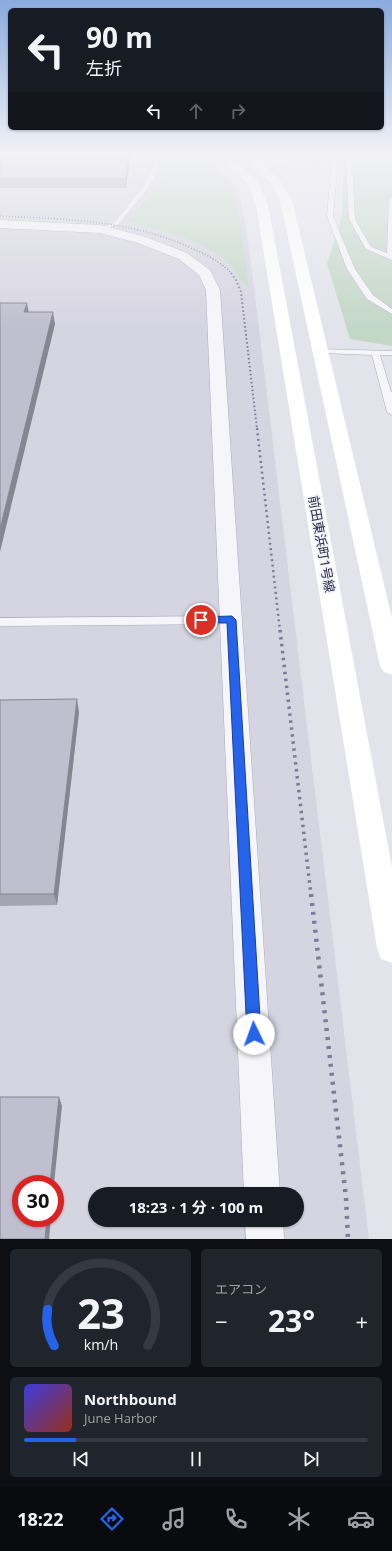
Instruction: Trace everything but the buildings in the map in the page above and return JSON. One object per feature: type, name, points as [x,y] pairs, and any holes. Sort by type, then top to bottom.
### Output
[{"type":"street","name":"前田東浜町1号線","points":[[264,213],[392,948]]},
{"type":"street","points":[[289,213],[392,666]]},
{"type":"street","points":[[0,224],[100,229],[142,240],[183,256],[205,272],[213,290],[262,1187]]},
{"type":"street","points":[[264,1227],[265,1239]]},
{"type":"lane","points":[[100,229],[116,224],[125,213]]},
{"type":"lane","points":[[330,213],[330,216],[351,269],[370,297],[392,312]]},
{"type":"lane","points":[[352,213],[352,219],[368,248],[391,258],[392,213]]},
{"type":"lane","points":[[320,351],[392,352]]},
{"type":"lane","points":[[375,352],[389,395],[392,412]]},
{"type":"lane","points":[[0,622],[232,620]]},
{"type":"shaded area","points":[[0,213],[243,213],[251,262],[369,1239],[0,1239]]},
{"type":"green space","points":[[135,213],[238,213],[249,289],[226,262],[208,249],[186,239],[128,222]]},
{"type":"green space","points":[[342,213],[392,213],[392,346],[350,339],[327,264]]},
{"type":"railway","points":[[0,216],[49,218],[121,226],[168,239],[202,253],[218,262],[231,273]]},
{"type":"railway","points":[[231,273],[241,292],[257,429]]},
{"type":"railway","points":[[257,428],[280,631]]},
{"type":"railway","points":[[280,630],[311,895]]},
{"type":"railway","points":[[311,894],[346,1198],[348,1239]]},
{"type":"route","points":[[201,620],[232,620],[254,1034]]}]
